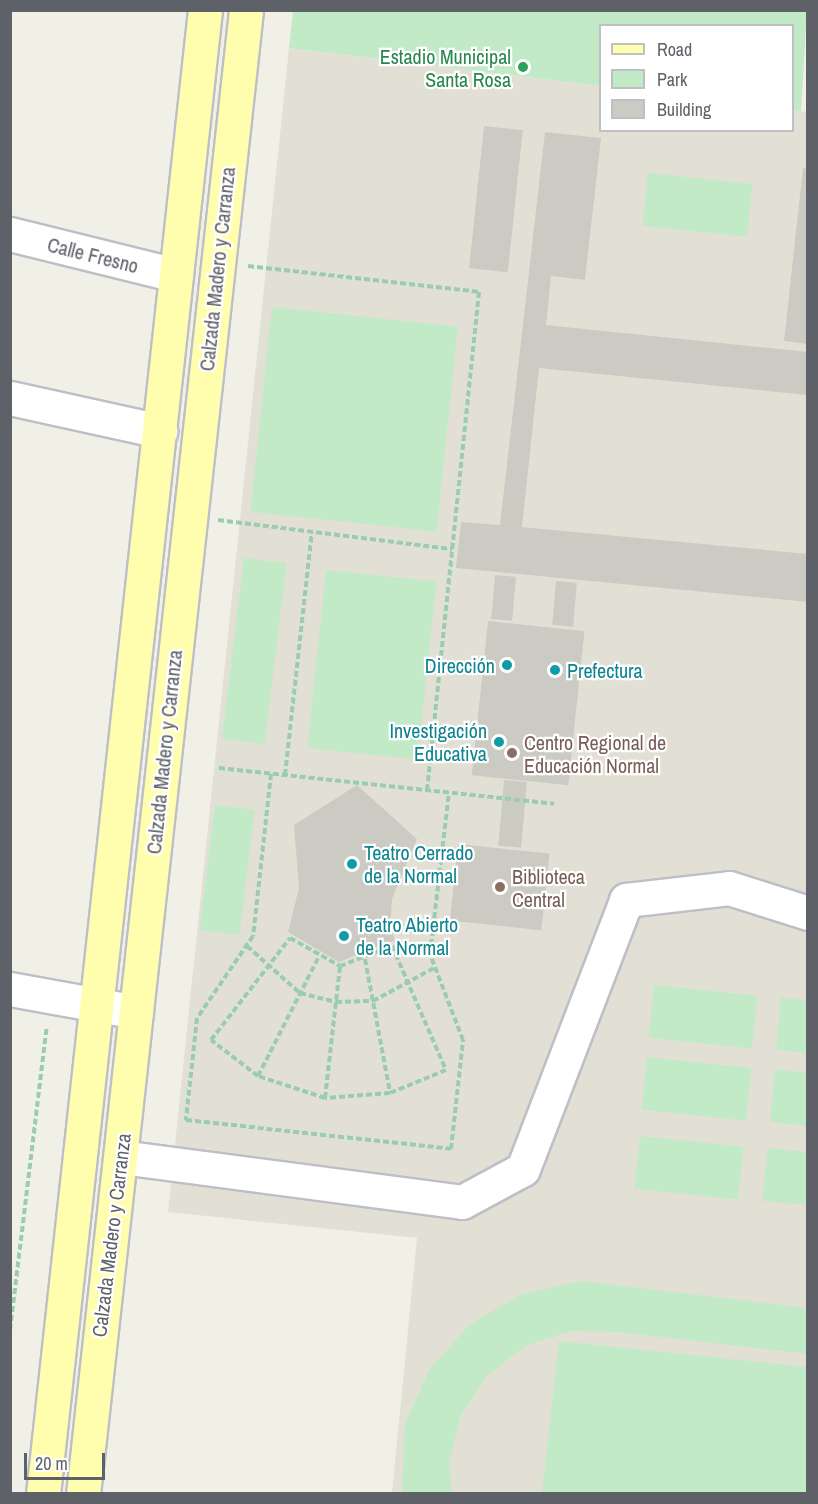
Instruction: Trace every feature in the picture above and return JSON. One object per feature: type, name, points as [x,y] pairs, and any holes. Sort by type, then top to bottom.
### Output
[{"type":"main road","name":"Calzada Madero y Carranza","points":[[43,1494],[206,10]]},
{"type":"main road","name":"Calzada Madero y Carranza","points":[[83,1494],[246,10]]},
{"type":"main road","points":[[56,1374],[95,1376]]},
{"type":"street","name":"Calle Fresno","points":[[10,234],[177,275]]},
{"type":"street","points":[[10,398],[159,430]]},
{"type":"street","points":[[121,1157],[462,1202],[524,1169],[626,900],[729,888],[807,913]]},
{"type":"street","points":[[10,989],[136,1012]]},
{"type":"path","points":[[218,263],[479,292],[427,790]]},
{"type":"path","points":[[189,517],[452,549]]},
{"type":"path","points":[[285,775],[312,532]]},
{"type":"path","points":[[219,768],[554,804]]},
{"type":"path","points":[[271,774],[254,936],[197,1018],[186,1120],[452,1149],[463,1040],[430,954],[449,793]]},
{"type":"path","points":[[290,938],[318,958],[340,966],[365,959],[392,946],[446,1070],[390,1093],[325,1098],[258,1076],[211,1040],[266,968],[290,938]]},
{"type":"path","points":[[247,946],[266,968],[300,993],[336,1002],[373,1000],[408,984],[436,967]]},
{"type":"path","points":[[258,1076],[318,958]]},
{"type":"path","points":[[365,959],[390,1093]]},
{"type":"path","points":[[325,1098],[340,966]]},
{"type":"path","points":[[10,1330],[51,996]]},
{"type":"shaded area","name":"Centro Regional de Educación Normal","points":[[289,48],[599,86],[599,132],[794,132],[794,110],[807,112],[807,1493],[392,1493],[417,1238],[168,1212]]},
{"type":"green space","name":"Estadio Municipal Santa Rosa","points":[[293,11],[807,11],[801,111],[794,110],[794,24],[599,24],[599,86],[289,48]]},
{"type":"green space","points":[[648,173],[752,184],[747,237],[642,226]]},
{"type":"green space","points":[[272,307],[458,327],[436,531],[250,512]]},
{"type":"green space","points":[[244,558],[287,563],[264,744],[222,739]]},
{"type":"green space","points":[[326,570],[436,582],[418,760],[307,748]]},
{"type":"green space","points":[[215,805],[255,810],[239,935],[200,930]]},
{"type":"green space","points":[[654,985],[757,996],[752,1049],[648,1038]]},
{"type":"green space","points":[[781,997],[807,1000],[807,1053],[776,1050]]},
{"type":"green space","points":[[647,1057],[751,1068],[746,1121],[641,1110]]},
{"type":"green space","points":[[775,1069],[807,1073],[807,1126],[770,1122]]},
{"type":"green space","points":[[640,1136],[743,1147],[738,1200],[634,1189]]},
{"type":"green space","points":[[768,1148],[807,1152],[807,1205],[762,1201]]},
{"type":"green space","points":[[581,1281],[807,1308],[807,1354],[618,1332],[571,1331],[525,1346],[487,1376],[460,1417],[449,1463],[452,1493],[402,1493],[405,1425],[429,1370],[470,1324],[522,1294]]},
{"type":"green space","points":[[559,1341],[807,1367],[807,1493],[542,1493]]},
{"type":"building","points":[[484,126],[523,130],[508,272],[469,268]]},
{"type":"building","points":[[545,132],[601,138],[585,280],[551,276],[546,325],[808,352],[808,395],[539,368],[522,527],[808,554],[808,602],[456,568],[461,522],[500,525]]},
{"type":"building","points":[[803,168],[808,169],[808,344],[784,341]]},
{"type":"building","points":[[495,575],[516,577],[512,621],[491,619]]},
{"type":"building","points":[[556,581],[577,583],[573,627],[552,625]]},
{"type":"building","points":[[488,621],[584,631],[568,785],[472,775]]},
{"type":"building","points":[[504,780],[527,782],[521,848],[498,846]]},
{"type":"building","name":"Teatro Cerrado de la Normal","points":[[357,785],[417,839],[392,899],[390,927],[395,940],[339,962],[288,932],[299,888],[294,825]]},
{"type":"building","name":"Biblioteca Central","points":[[458,844],[549,854],[541,930],[450,921]]},
{"type":"place","name":"Estadio Municipal Santa Rosa","points":[[523,67]]},
{"type":"place","name":"Dirección","points":[[507,665]]},
{"type":"place","name":"Prefectura","points":[[555,670]]},
{"type":"place","name":"Investigación Educativa","points":[[499,742]]},
{"type":"place","name":"Centro Regional de Educación Normal","points":[[512,753]]},
{"type":"place","name":"Teatro Cerrado de la Normal","points":[[352,864]]},
{"type":"place","name":"Biblioteca Central","points":[[500,887]]},
{"type":"place","name":"Teatro Abierto de la Normal","points":[[344,936]]}]
